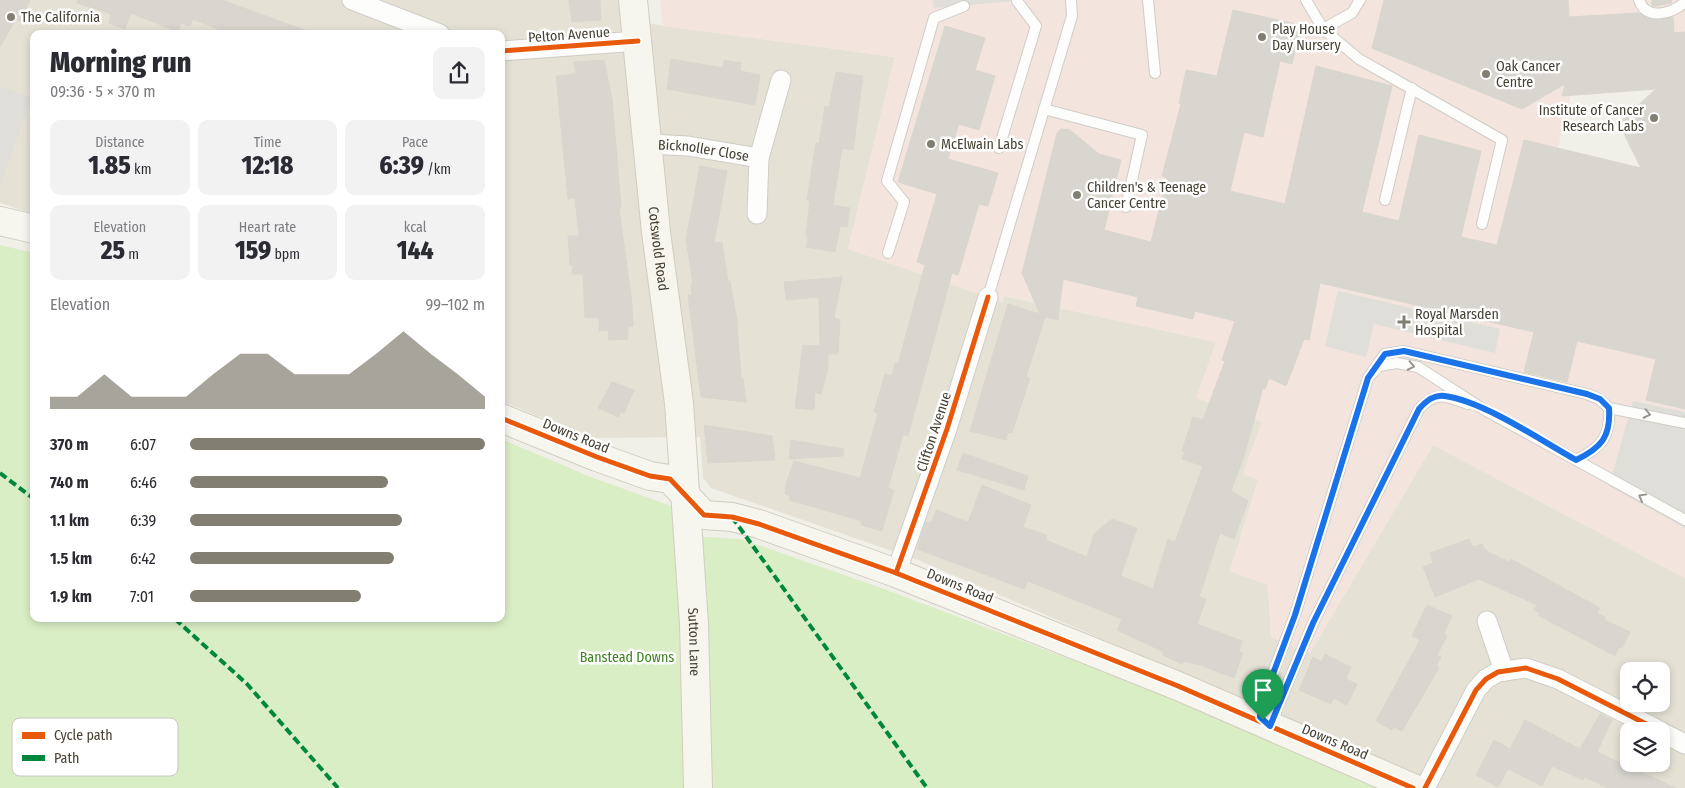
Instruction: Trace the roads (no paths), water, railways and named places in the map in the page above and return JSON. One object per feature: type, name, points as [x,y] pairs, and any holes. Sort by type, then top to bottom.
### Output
[{"type":"street","points":[[352,0],[430,30]]},
{"type":"street","name":"Cotswold Road","points":[[633,0],[656,232],[679,403],[685,497]]},
{"type":"street","name":"Pelton Avenue","points":[[505,51],[638,40]]},
{"type":"street","name":"Bicknoller Close","points":[[757,214],[759,158],[781,80]]},
{"type":"street","name":"Bicknoller Close","points":[[648,144],[688,146],[759,158]]},
{"type":"street","points":[[0,221],[30,228]]},
{"type":"street","name":"Clifton Avenue","points":[[896,573],[947,429],[988,297]]},
{"type":"street","name":"Downs Road","points":[[505,420],[597,457],[650,476],[670,479],[704,515],[732,517],[759,524],[896,573],[1178,686],[1265,717],[1413,788]]},
{"type":"street","name":"Sutton Lane","points":[[685,497],[694,624],[698,788]]},
{"type":"street","points":[[1487,621],[1504,671]]},
{"type":"street","points":[[1425,788],[1476,690],[1486,679],[1504,671],[1526,668],[1558,680],[1640,722]]},
{"type":"street","points":[[1670,737],[1685,744]]},
{"type":"lane","points":[[988,297],[1072,16],[1071,0]]},
{"type":"lane","points":[[1148,0],[1155,72]]},
{"type":"lane","points":[[1306,0],[1323,29],[1359,59],[1502,140],[1482,224]]},
{"type":"lane","points":[[1323,29],[1352,13],[1360,0]]},
{"type":"lane","points":[[1639,0],[1640,4],[1652,13],[1666,14],[1685,2]]},
{"type":"lane","points":[[1000,148],[1036,26],[1017,1]]},
{"type":"lane","points":[[888,254],[904,202],[887,181],[934,18],[964,6]]},
{"type":"lane","points":[[1385,200],[1412,88]]},
{"type":"lane","points":[[1044,109],[1142,135],[1126,207]]},
{"type":"lane","points":[[1265,717],[1368,378],[1385,354],[1404,351],[1587,394],[1600,399],[1609,408],[1685,423]]},
{"type":"lane","points":[[1368,378],[1379,366],[1397,363],[1418,367],[1483,409],[1685,520]]},
{"type":"lane","points":[[1265,717],[1419,409],[1428,399],[1444,395],[1483,409]]},
{"type":"lane","points":[[1576,460],[1592,452],[1601,444],[1610,423],[1609,408]]},
{"type":"place","name":"The California","points":[[11,17]]},
{"type":"place","name":"Play House Day Nursery","points":[[1262,37]]},
{"type":"place","name":"Oak Cancer Centre","points":[[1486,74]]},
{"type":"place","name":"Institute of Cancer Research Labs","points":[[1654,118]]},
{"type":"place","name":"McElwain Labs","points":[[931,144]]},
{"type":"place","name":"Children's & Teenage Cancer Centre","points":[[1077,195]]},
{"type":"place","name":"Royal Marsden Hospital","points":[[1404,322]]},
{"type":"park label","name":"Banstead Downs","points":[[627,657]]}]
